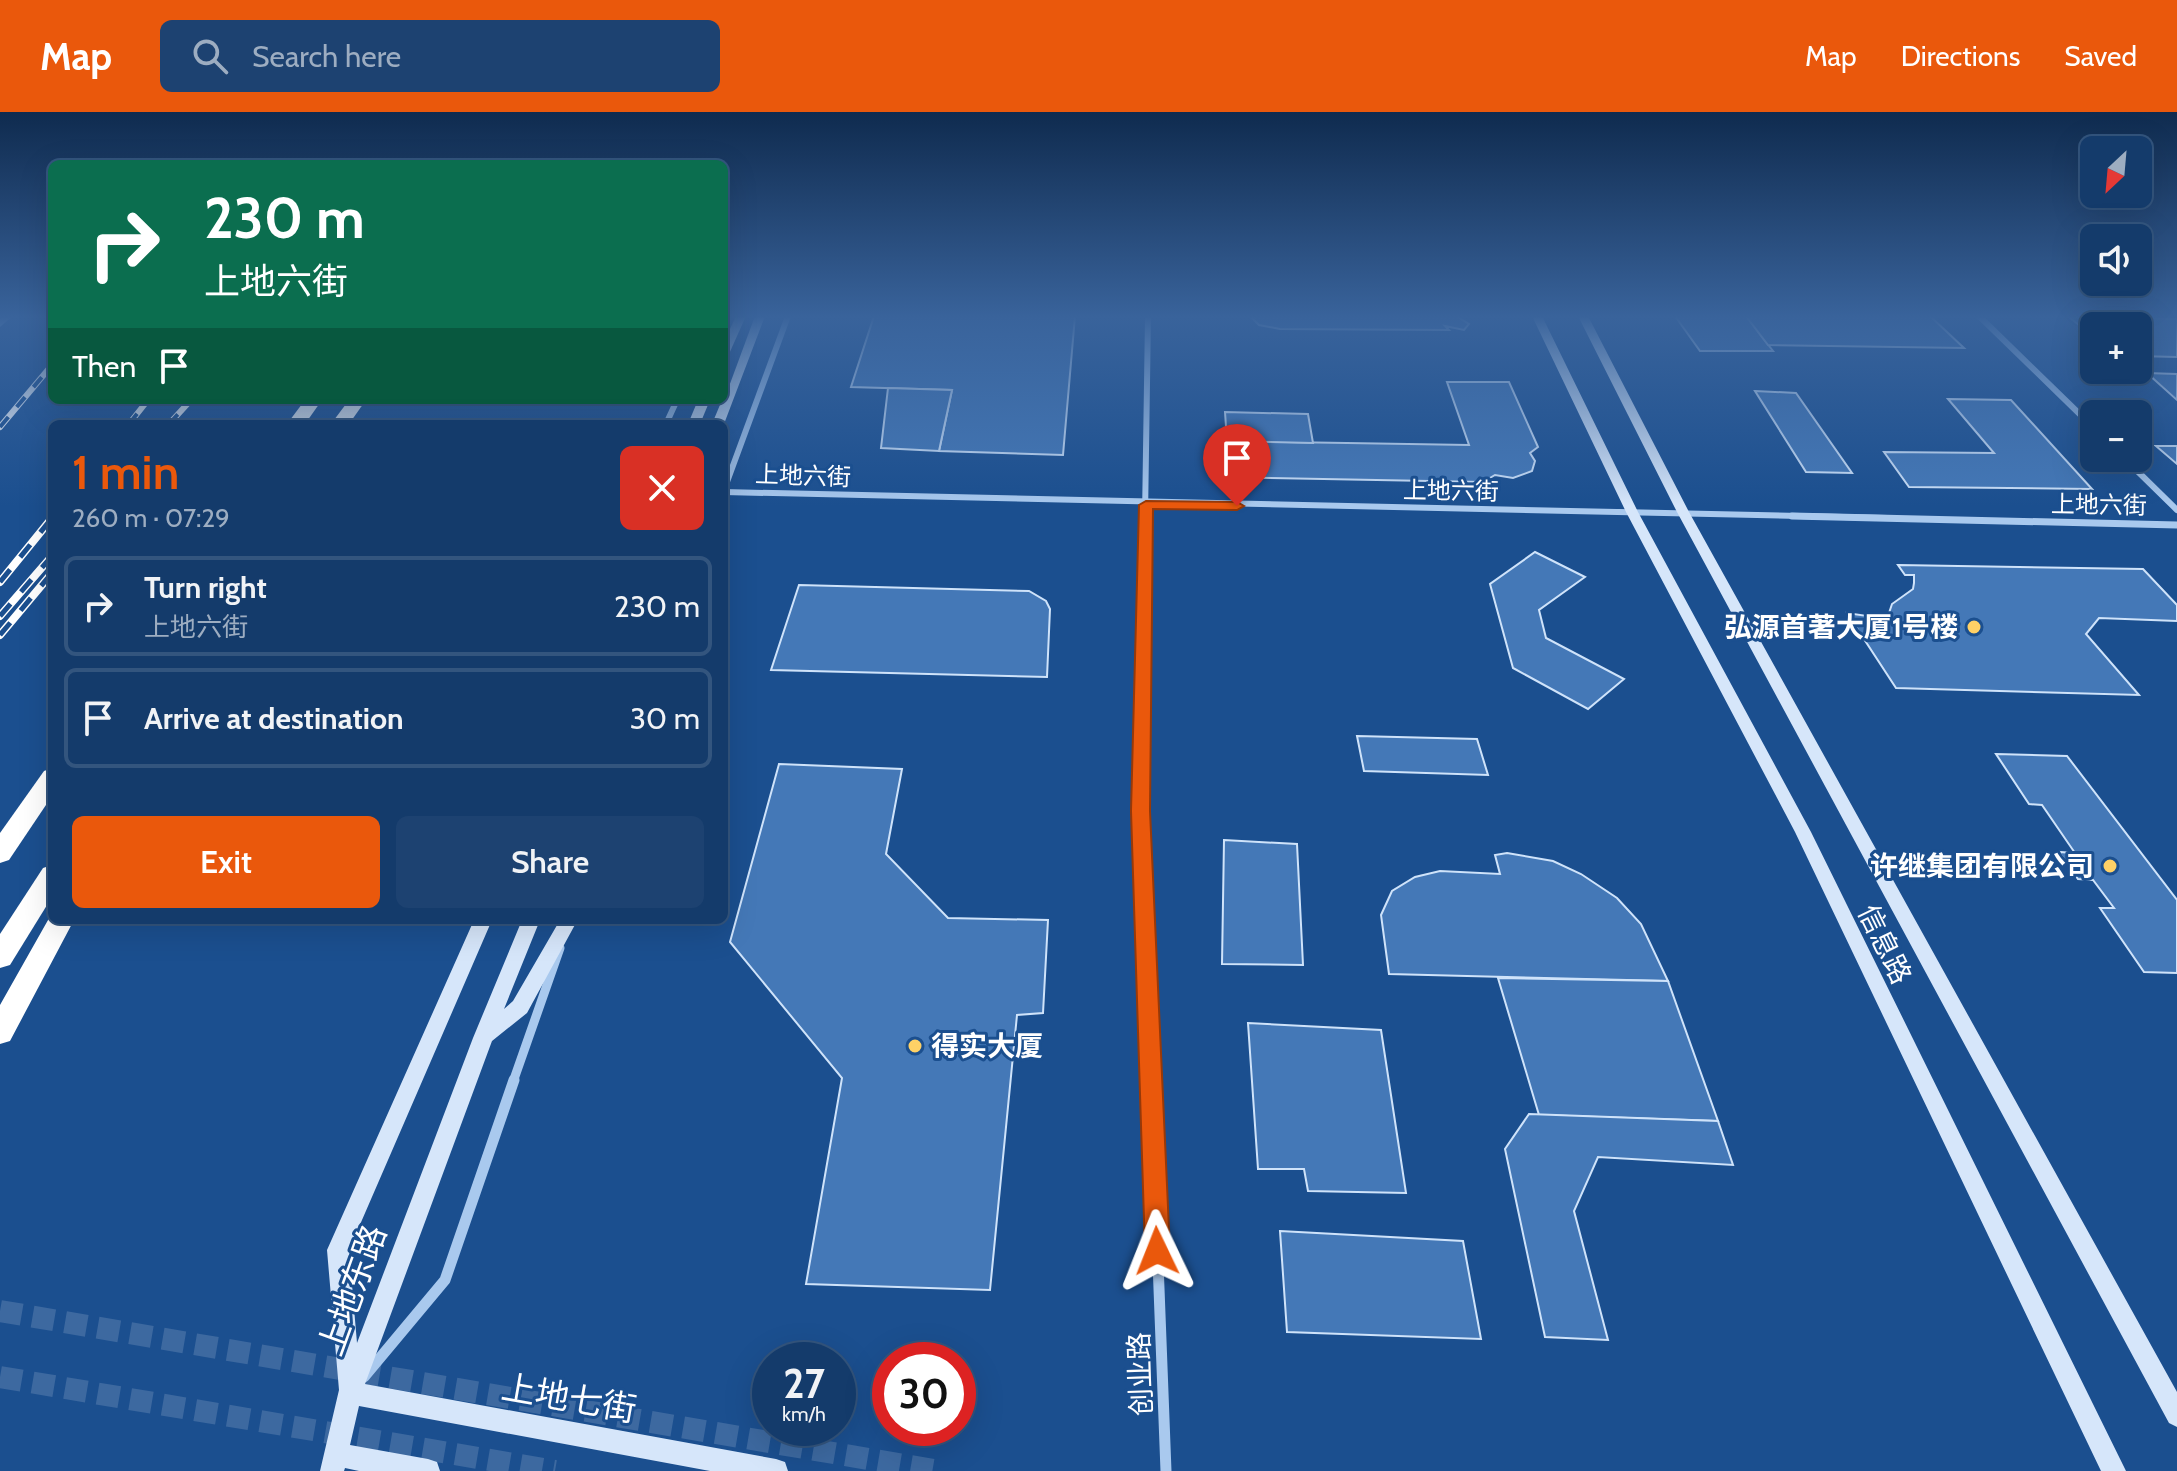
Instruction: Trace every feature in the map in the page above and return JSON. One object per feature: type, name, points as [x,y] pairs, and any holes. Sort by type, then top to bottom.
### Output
[{"type":"highway","points":[[0,853],[48,783]]},
{"type":"highway","points":[[0,957],[48,881]]},
{"type":"highway","points":[[0,1032],[59,924]]},
{"type":"main road","points":[[728,398],[735,379]]},
{"type":"main road","name":"信息路","points":[[1568,379],[1632,512],[1803,832],[2114,1471]]},
{"type":"main road","name":"信息路","points":[[1615,379],[1683,512],[2177,1415]]},
{"type":"main road","name":"上地东路","points":[[350,1393],[338,1250],[481,924]]},
{"type":"main road","name":"上地东路","points":[[350,1393],[483,1038],[529,924]]},
{"type":"main road","points":[[483,1038],[520,1007],[567,924]]},
{"type":"main road","points":[[350,1393],[335,1463],[428,1471]]},
{"type":"main road","name":"上地七街","points":[[350,1393],[776,1471]]},
{"type":"street","points":[[728,480],[765,379]]},
{"type":"street","name":"创业路","points":[[1147,379],[1140,811],[1166,1471]]},
{"type":"street","points":[[2044,379],[2080,414]]},
{"type":"street","points":[[2138,472],[2177,510]]},
{"type":"street","name":"上地六街","points":[[728,491],[1146,505],[1683,512],[2177,525]]},
{"type":"street","points":[[350,1393],[445,1280],[546,997],[568,924]]},
{"type":"building","points":[[853,379],[1070,379],[1063,455],[939,451],[952,390],[851,387]]},
{"type":"building","points":[[2154,379],[2177,379],[2177,400]]},
{"type":"building","points":[[1447,382],[1509,382],[1538,447],[1530,453],[1535,461],[1532,471],[1513,478],[1495,475],[1483,482],[1218,477],[1216,441],[1469,445]]},
{"type":"building","points":[[888,388],[952,390],[939,451],[881,448]]},
{"type":"building","points":[[1755,391],[1796,393],[1852,473],[1806,472]]},
{"type":"building","points":[[1948,399],[2011,400],[2092,489],[1909,487],[1884,452],[1994,453]]},
{"type":"building","points":[[1225,412],[1308,414],[1313,443],[1227,441]]},
{"type":"building","points":[[2156,446],[2177,446],[2177,464]]},
{"type":"building","points":[[1535,552],[1585,577],[1539,610],[1546,638],[1624,679],[1588,709],[1513,668],[1490,584]]},
{"type":"building","name":"弘源首著大厦1号楼","points":[[1898,565],[2143,569],[2177,605],[2177,621],[2099,618],[2086,634],[2139,695],[1896,688],[1847,613],[1887,619],[1892,604],[1913,589],[1914,575],[1905,575]]},
{"type":"building","points":[[799,585],[1029,591],[1046,601],[1050,609],[1047,677],[771,670]]},
{"type":"building","points":[[1357,736],[1477,739],[1488,775],[1364,771]]},
{"type":"building","name":"许继集团有限公司","points":[[1996,754],[2067,756],[2177,900],[2177,973],[2144,972],[2100,908],[2114,908],[2093,880],[2078,879],[2059,852],[2075,853],[2042,805],[2029,804]]},
{"type":"building","name":"得实大厦","points":[[779,764],[902,769],[886,854],[948,918],[1048,920],[1043,1013],[1017,1015],[990,1290],[806,1284],[842,1078],[730,942]]},
{"type":"building","points":[[1224,840],[1297,844],[1303,965],[1222,964]]},
{"type":"building","points":[[1507,853],[1553,861],[1581,874],[1617,898],[1641,924],[1668,981],[1389,974],[1381,915],[1392,891],[1415,877],[1440,871],[1500,874],[1495,855]]},
{"type":"building","points":[[1498,978],[1668,981],[1718,1121],[1539,1115]]},
{"type":"building","points":[[1248,1023],[1381,1030],[1406,1193],[1308,1191],[1304,1169],[1258,1169]]},
{"type":"building","points":[[1529,1114],[1718,1121],[1733,1165],[1598,1157],[1574,1211],[1608,1340],[1545,1337],[1505,1149]]},
{"type":"building","points":[[1280,1231],[1463,1241],[1481,1339],[1287,1332]]},
{"type":"tunnel","points":[[0,1311],[939,1471]]},
{"type":"tunnel","points":[[0,1377],[555,1471]]},
{"type":"railway","points":[[0,427],[40,379]]},
{"type":"railway","points":[[132,420],[145,404]]},
{"type":"railway","points":[[173,420],[187,404]]},
{"type":"railway","points":[[0,582],[48,523]]},
{"type":"railway","points":[[0,616],[48,561]]},
{"type":"railway","points":[[0,635],[48,578]]},
{"type":"place","name":"弘源首著大厦1号楼","points":[[1974,627]]},
{"type":"place","name":"许继集团有限公司","points":[[2110,866]]},
{"type":"place","name":"得实大厦","points":[[915,1046]]},
{"type":"route","points":[[1157,1251],[1140,811],[1146,505],[1237,506]]}]
